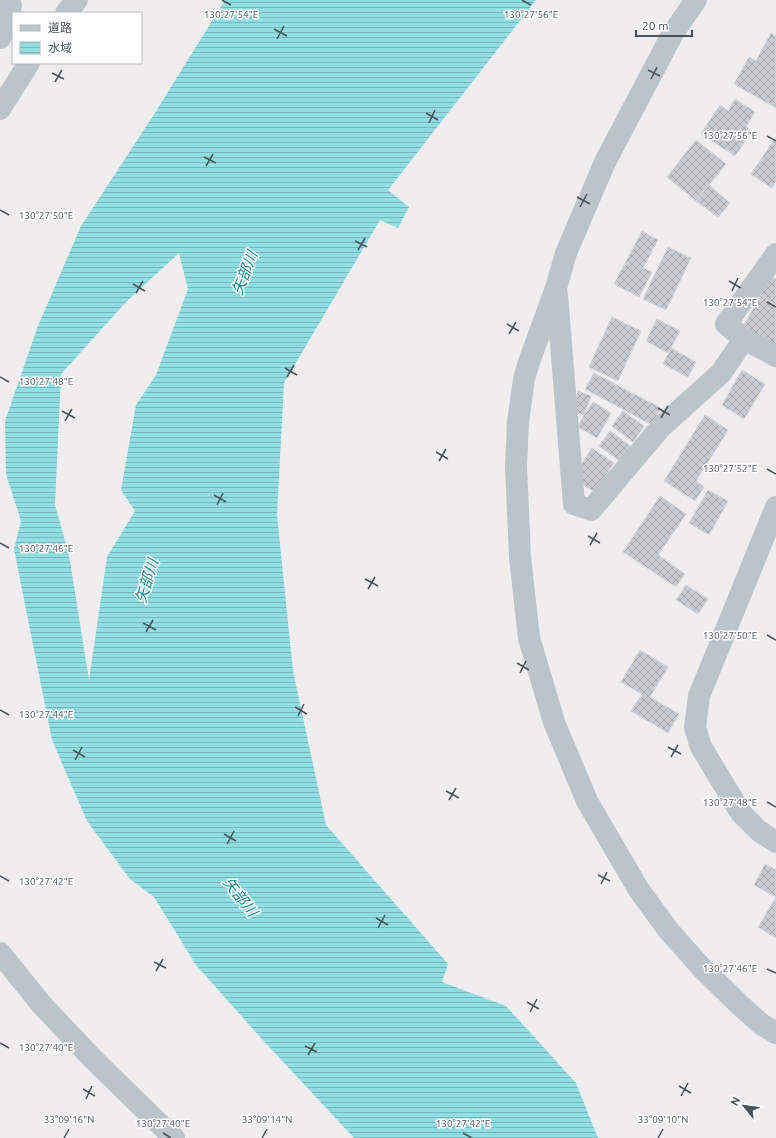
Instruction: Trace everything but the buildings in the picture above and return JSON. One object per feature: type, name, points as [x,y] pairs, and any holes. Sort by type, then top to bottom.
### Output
[{"type":"street","points":[[0,38],[12,6],[9,0]]},
{"type":"street","points":[[67,12],[77,0]]},
{"type":"street","points":[[696,0],[673,34],[605,162],[566,253],[556,288],[529,362],[524,379],[518,422],[516,466],[520,557],[531,646],[554,722],[570,763],[588,800],[639,890],[669,930],[702,968],[740,1005],[761,1024],[776,1033]]},
{"type":"street","points":[[0,109],[27,64]]},
{"type":"street","points":[[776,254],[726,324],[744,339],[776,356]]},
{"type":"street","points":[[556,288],[574,504],[591,510],[660,427],[721,373],[744,339]]},
{"type":"street","points":[[776,507],[699,696],[695,727],[701,747],[741,813],[760,831],[776,842]]},
{"type":"street","points":[[0,953],[42,1005],[88,1054],[174,1138]]},
{"type":"water","name":"矢部川","points":[[225,0],[536,0],[388,190],[409,207],[398,228],[380,220],[284,383],[277,515],[293,671],[326,825],[448,964],[442,982],[506,1006],[576,1083],[598,1138],[354,1138],[261,1038],[196,965],[154,897],[130,879],[87,821],[52,740],[14,549],[21,521],[6,474],[5,421],[38,326],[81,226],[153,116]],"holes":[[[179,253],[188,289],[156,375],[136,405],[121,490],[135,511],[107,557],[89,680],[69,555],[55,505],[61,374],[127,301]]]}]
